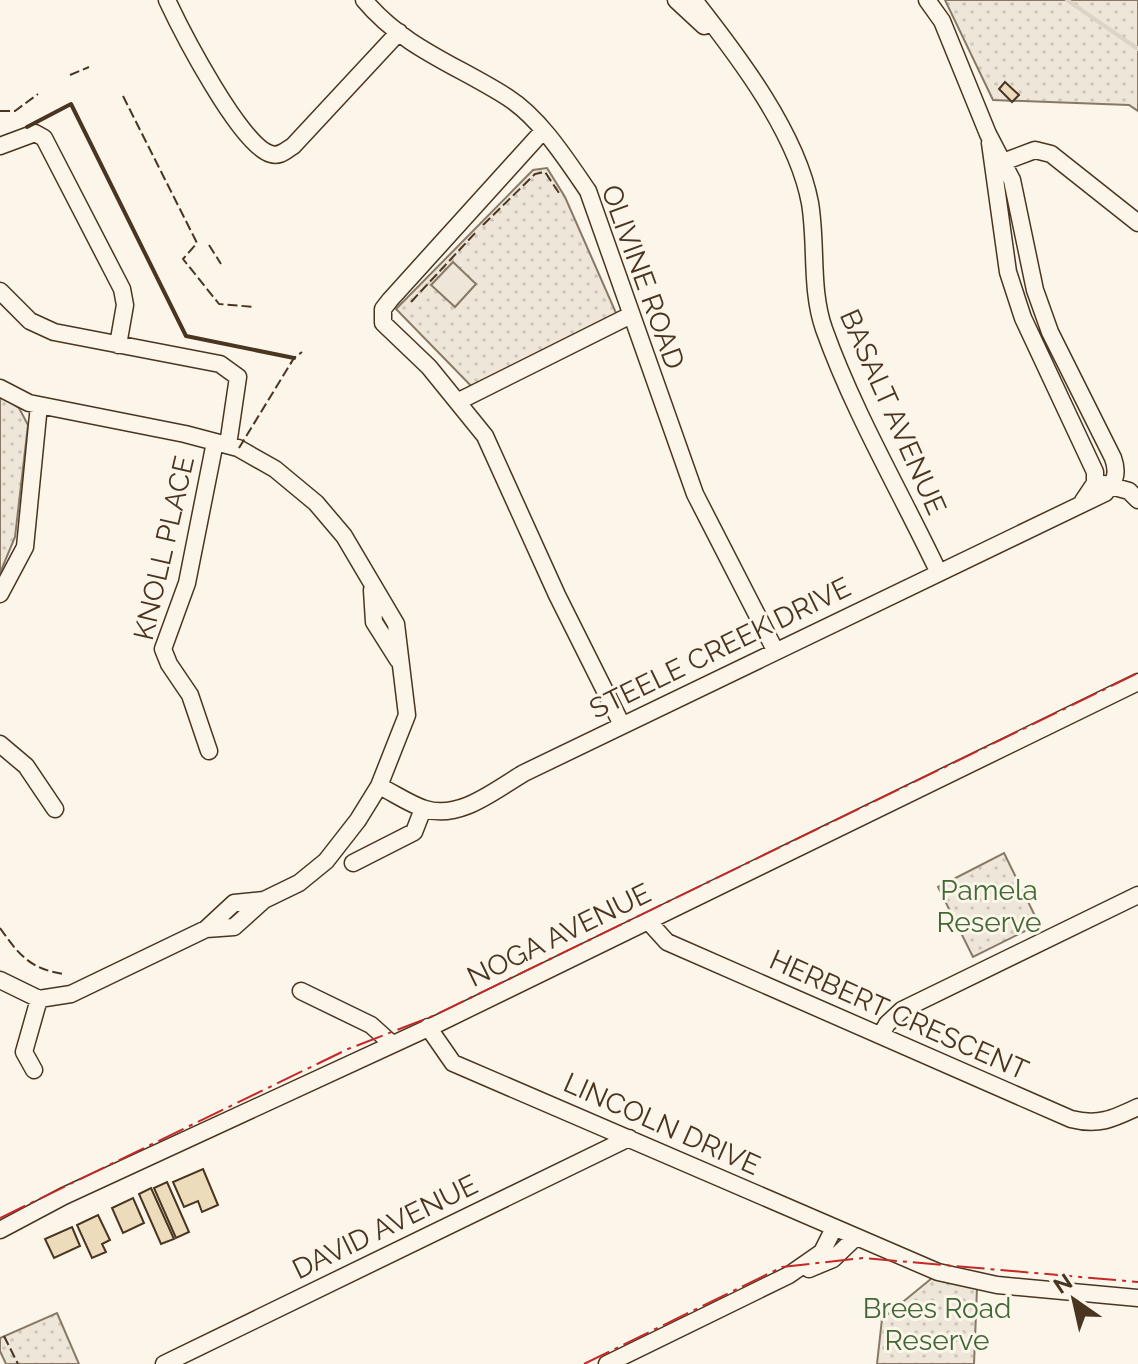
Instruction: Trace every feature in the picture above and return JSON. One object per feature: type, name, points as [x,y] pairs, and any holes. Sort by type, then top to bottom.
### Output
[{"type":"street","points":[[167,0],[223,101],[257,146],[271,155],[280,155],[293,146],[399,32]]},
{"type":"street","name":"OLIVINE ROAD","points":[[364,0],[428,56],[509,98],[542,132],[588,191],[695,494],[775,650]]},
{"type":"street","name":"BASALT AVENUE","points":[[676,0],[731,53]]},
{"type":"street","name":"BASALT AVENUE","points":[[694,0],[780,122],[795,151],[810,204],[814,281],[824,330],[938,571]]},
{"type":"street","points":[[927,0],[942,21],[1018,200],[1035,290],[1050,332],[1113,458],[1116,468],[1113,484]]},
{"type":"street","points":[[542,132],[383,309],[383,323],[459,401],[495,454],[557,595],[622,725]]},
{"type":"street","points":[[0,146],[27,134],[35,133],[44,138],[122,289],[125,305],[118,345],[42,326],[11,304],[0,291]]},
{"type":"street","points":[[988,134],[1008,272],[1023,318],[1090,458],[1095,483],[1083,501]]},
{"type":"street","points":[[1003,162],[1035,150],[1051,154],[1138,223]]},
{"type":"street","points":[[459,401],[631,315]]},
{"type":"street","name":"KNOLL PLACE","points":[[118,345],[220,364],[238,377],[187,583],[163,649],[169,664],[190,695],[209,751]]},
{"type":"street","points":[[0,388],[39,405],[222,444],[275,469],[316,503],[344,536],[372,589],[396,624],[407,715],[379,786],[358,820],[326,861],[299,883],[264,900],[234,927],[206,929],[88,987],[39,999],[0,980]]},
{"type":"street","points":[[0,594],[25,547],[39,405]]},
{"type":"street","points":[[1095,483],[1113,484],[1138,500]]},
{"type":"street","name":"STEELE CREEK DRIVE","points":[[423,809],[444,813],[475,802],[524,773],[1105,493],[1113,484]]},
{"type":"street","name":"NOGA AVENUE","points":[[0,1230],[434,1025],[1138,682]]},
{"type":"street","points":[[0,744],[26,766],[55,809]]},
{"type":"street","points":[[353,863],[414,832],[423,809],[379,786]]},
{"type":"street","points":[[881,1035],[887,1024],[902,1010],[1138,895]]},
{"type":"street","name":"HERBERT CRESCENT","points":[[648,921],[667,942],[1071,1119],[1092,1124],[1104,1123],[1138,1107]]},
{"type":"street","points":[[301,991],[371,1025],[391,1043]]},
{"type":"street","points":[[34,1070],[24,1052],[39,999]]},
{"type":"street","name":"LINCOLN DRIVE","points":[[434,1025],[453,1063],[938,1272],[977,1281],[1138,1298]]},
{"type":"street","name":"DAVID AVENUE","points":[[164,1364],[629,1138]]},
{"type":"street","points":[[789,1275],[822,1252],[834,1228]]},
{"type":"street","points":[[607,1364],[789,1275],[833,1259],[856,1237]]},
{"type":"green space","points":[[945,0],[1138,0],[1138,111],[1129,105],[993,100]]},
{"type":"green space","points":[[547,168],[565,197],[620,322],[479,394],[396,309],[533,170]]},
{"type":"green space","points":[[453,262],[476,284],[455,307],[431,285]]},
{"type":"green space","points":[[0,395],[19,408],[28,425],[15,537],[0,573]]},
{"type":"green space","name":"Pamela Reserve","points":[[1004,853],[1039,924],[973,957],[938,887]]},
{"type":"green space","name":"Brees Road Reserve","points":[[932,1278],[977,1288],[974,1364],[877,1364],[882,1319]]},
{"type":"green space","points":[[57,1313],[79,1364],[6,1364],[0,1351],[0,1338]]},
{"type":"building","points":[[1005,82],[1019,95],[1012,102],[999,89]]},
{"type":"building","points":[[203,1169],[218,1205],[202,1212],[198,1201],[184,1207],[173,1182]]},
{"type":"building","points":[[167,1182],[189,1232],[176,1238],[154,1188]]},
{"type":"building","points":[[151,1188],[174,1239],[161,1244],[139,1194]]},
{"type":"building","points":[[133,1198],[144,1223],[123,1233],[112,1208]]},
{"type":"building","points":[[98,1215],[110,1240],[102,1244],[106,1252],[92,1258],[77,1225]]},
{"type":"building","points":[[72,1227],[80,1246],[54,1258],[45,1239]]},
{"type":"waterway","points":[[1067,0],[1138,49]]},
{"type":"fence","points":[[70,75],[89,67]]},
{"type":"fence","points":[[0,111],[15,111],[38,94]]},
{"type":"fence","points":[[123,96],[197,243],[183,259],[219,304],[255,307]]},
{"type":"fence","points":[[483,225],[535,174],[545,172],[559,193]]},
{"type":"fence","points":[[411,302],[477,231]]},
{"type":"fence","points":[[209,245],[221,264]]},
{"type":"fence","points":[[239,448],[294,358],[302,352]]},
{"type":"fence","points":[[0,928],[26,959],[52,972],[64,974]]},
{"type":"fence","points":[[4,1336],[18,1364]]},
{"type":"wall","points":[[27,127],[71,104],[186,336],[294,358]]},
{"type":"power","points":[[0,1218],[348,1049],[433,1016],[1138,673]]},
{"type":"power","points":[[584,1364],[782,1267],[863,1258],[1138,1282]]}]
